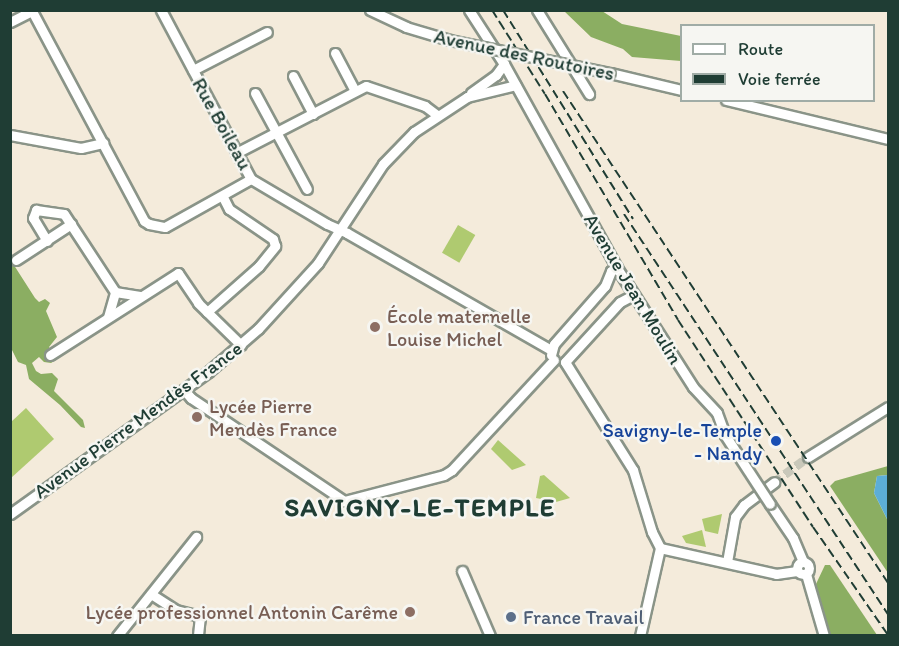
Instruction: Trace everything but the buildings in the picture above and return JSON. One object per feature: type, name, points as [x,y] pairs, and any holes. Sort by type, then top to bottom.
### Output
[{"type":"street","name":"Rue Boileau","points":[[161,10],[236,153],[252,178],[340,232],[347,233],[565,362]]},
{"type":"street","name":"Avenue des Routoires","points":[[370,10],[406,27],[450,40],[680,90]]},
{"type":"street","name":"Avenue Jean Moulin","points":[[469,10],[504,64],[633,295],[693,387],[717,413],[725,435],[793,538],[803,562],[809,568],[801,572]]},
{"type":"street","points":[[537,10],[589,94]]},
{"type":"street","points":[[10,22],[32,11],[144,221],[165,227],[252,178]]},
{"type":"street","points":[[193,70],[267,32]]},
{"type":"street","points":[[335,53],[355,91]]},
{"type":"street","points":[[467,97],[496,75],[504,64]]},
{"type":"street","points":[[293,76],[313,114]]},
{"type":"street","points":[[236,153],[366,86],[424,106],[437,115]]},
{"type":"street","name":"Avenue Pierre Mendès France","points":[[10,514],[184,390],[241,345],[280,308],[318,263],[383,164],[414,132],[467,97],[516,86]]},
{"type":"street","points":[[255,93],[307,189]]},
{"type":"street","points":[[734,102],[888,139]]},
{"type":"street","points":[[10,135],[81,148],[103,143]]},
{"type":"street","points":[[207,312],[259,266],[275,246],[273,239],[229,209],[223,196]]},
{"type":"street","points":[[47,241],[33,218],[36,210],[64,214],[115,292],[140,296]]},
{"type":"street","points":[[16,260],[71,224]]},
{"type":"street","points":[[184,390],[191,398],[344,501],[444,474],[452,470],[552,355],[605,286],[611,271],[617,268]]},
{"type":"street","points":[[50,355],[178,273],[207,312],[241,345]]},
{"type":"street","points":[[108,317],[115,292]]},
{"type":"street","points":[[633,295],[620,302],[565,362],[633,470],[652,532],[660,548],[640,636]]},
{"type":"street","points":[[808,457],[888,407]]},
{"type":"street","points":[[727,562],[735,517],[744,505],[774,482]]},
{"type":"street","points":[[117,636],[196,537]]},
{"type":"street","points":[[660,548],[776,574],[801,572],[824,636]]},
{"type":"street","points":[[462,571],[490,636]]},
{"type":"street","points":[[151,594],[176,610],[200,616],[198,636]]},
{"type":"green space","points":[[564,11],[602,11],[622,24],[680,36],[680,61],[632,57],[623,49],[591,37]]},
{"type":"green space","points":[[458,225],[475,235],[459,263],[442,253]]},
{"type":"green space","points":[[10,259],[35,298],[39,302],[45,299],[50,303],[46,311],[57,337],[49,347],[56,360],[51,363],[44,362],[39,357],[32,363],[36,371],[41,374],[52,373],[58,379],[54,391],[83,420],[85,428],[81,427],[60,405],[29,379],[26,365],[18,362],[11,348]]},
{"type":"green space","points":[[26,408],[54,439],[11,478],[11,422]]},
{"type":"green space","points":[[498,440],[526,465],[512,470],[491,449]]},
{"type":"green space","points":[[888,466],[888,475],[877,476],[874,493],[888,521],[888,573],[830,486],[835,481]]},
{"type":"green space","points":[[544,475],[570,498],[556,502],[536,498],[540,476]]},
{"type":"green space","points":[[722,514],[718,534],[705,531],[702,519]]},
{"type":"green space","points":[[702,530],[706,547],[686,543],[682,536]]},
{"type":"green space","points":[[825,565],[830,565],[877,635],[828,635],[816,584]]},
{"type":"water","points":[[888,475],[888,521],[874,493],[877,476]]},
{"type":"tunnel","points":[[774,482],[808,457]]},
{"type":"railway","points":[[492,10],[545,94],[678,320],[813,527],[888,635]]},
{"type":"railway","points":[[503,10],[633,219]]},
{"type":"railway","points":[[563,91],[888,583]]},
{"type":"railway","points":[[624,214],[888,615]]},
{"type":"place","name":"École maternelle Louise Michel","points":[[375,327]]},
{"type":"place","name":"Lycée Pierre Mendès France","points":[[197,417]]},
{"type":"place","name":"Savigny-le-Temple - Nandy","points":[[776,441]]},
{"type":"place","name":"Lycée professionnel Antonin Carême","points":[[410,612]]},
{"type":"place","name":"France Travail","points":[[511,617]]},
{"type":"district","name":"SAVIGNY-LE-TEMPLE","points":[[420,508]]}]
